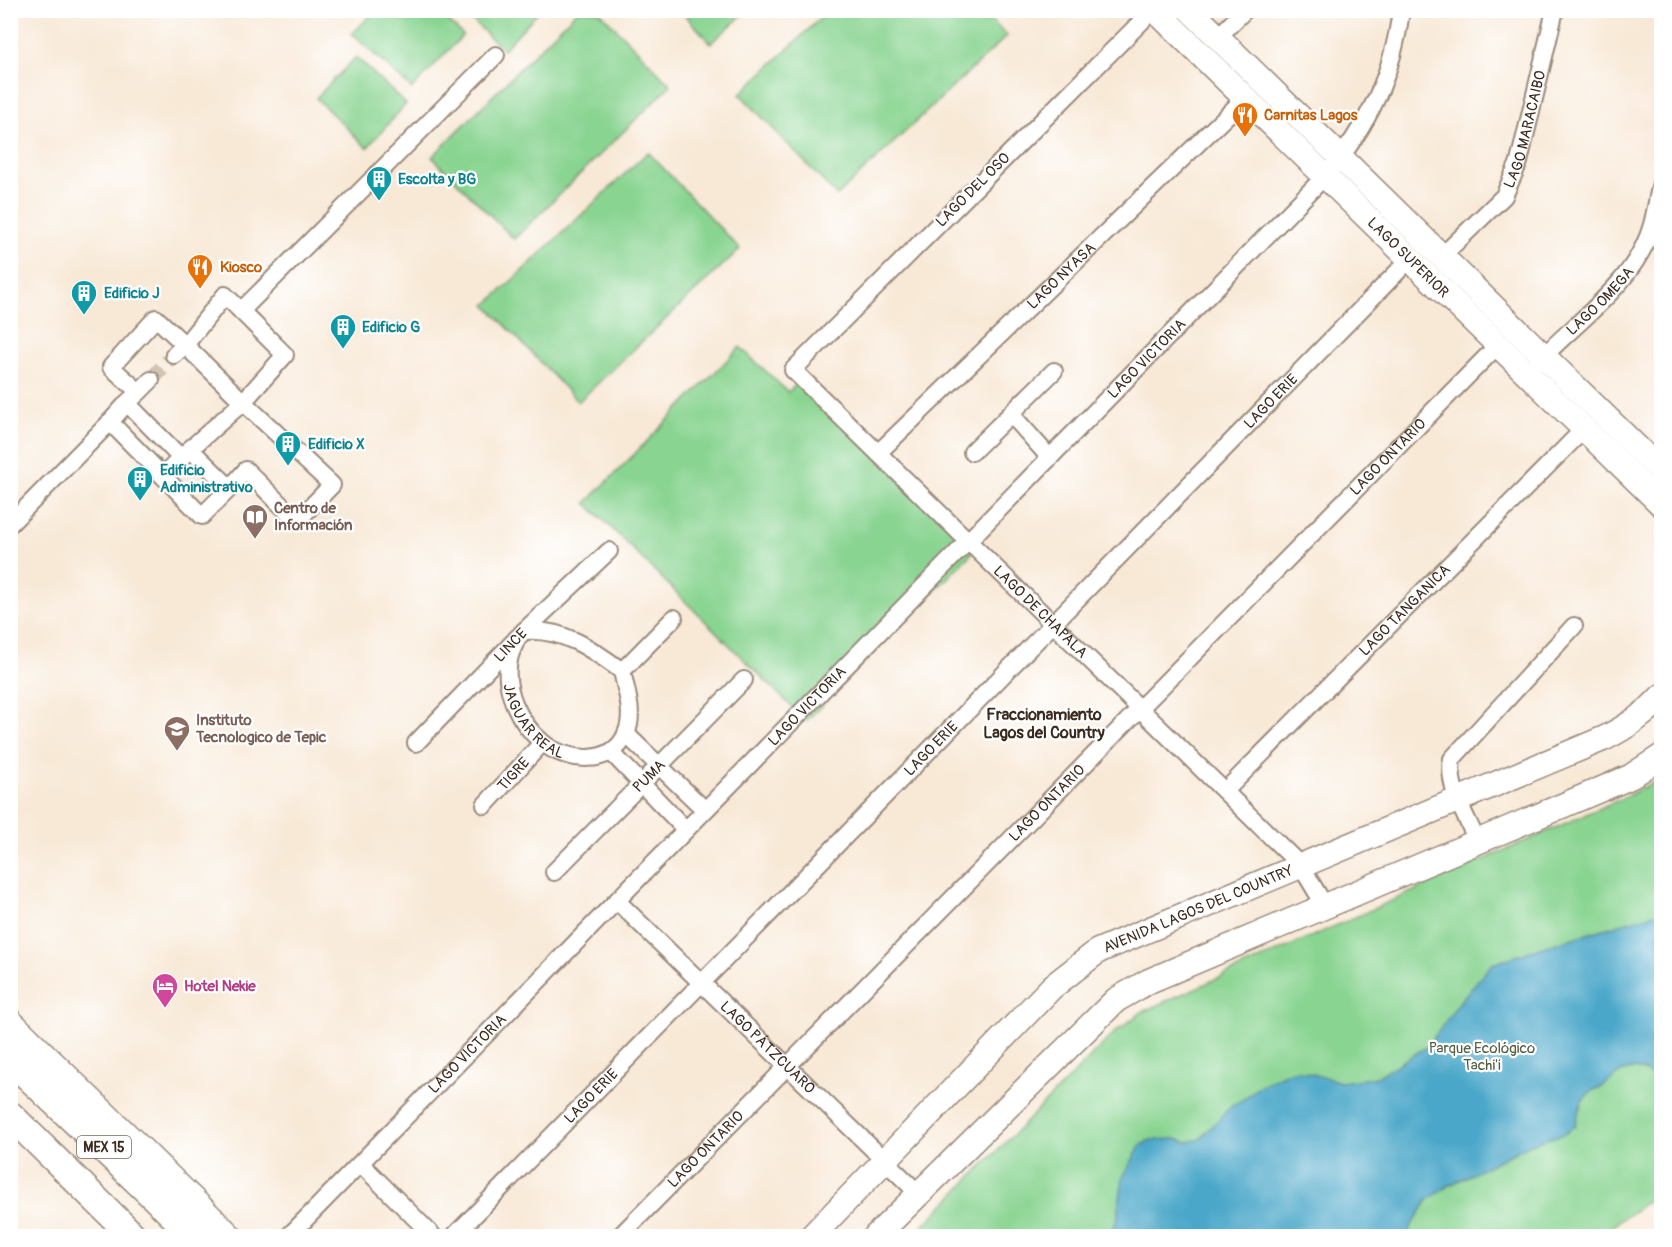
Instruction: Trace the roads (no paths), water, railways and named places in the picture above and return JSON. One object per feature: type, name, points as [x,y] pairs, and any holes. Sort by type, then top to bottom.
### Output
[{"type":"highway","name":"MEX 15","points":[[10,1057],[197,1236]]},
{"type":"highway","name":"MEX 15","points":[[10,1080],[172,1236]]},
{"type":"main road","points":[[10,1023],[228,1236]]},
{"type":"main road","points":[[10,1115],[134,1236]]},
{"type":"street","name":"LAGO SUPERIOR","points":[[1154,10],[1245,98],[1333,167],[1441,257],[1535,365],[1583,430],[1662,505]]},
{"type":"street","name":"LAGO DEL OSO","points":[[794,370],[1154,10]]},
{"type":"street","name":"LAGO SUPERIOR","points":[[1190,10],[1333,167],[1409,260],[1498,345],[1535,365],[1658,460]]},
{"type":"street","points":[[1217,38],[1245,10]]},
{"type":"street","name":"LAGO VICTORIA","points":[[289,1236],[1333,167],[1368,117],[1382,87],[1401,10]]},
{"type":"street","name":"LAGO MARACAIBO","points":[[1441,257],[1504,196],[1519,162],[1555,10]]},
{"type":"street","points":[[241,311],[496,56]]},
{"type":"street","name":"LAGO NYASA","points":[[878,453],[1245,98]]},
{"type":"street","name":"LAGO OMEGA","points":[[1535,365],[1624,277],[1642,248],[1652,226],[1662,179]]},
{"type":"street","name":"LAGO ERIE","points":[[454,1236],[1409,260]]},
{"type":"street","points":[[163,476],[243,402],[285,355],[225,295],[180,350]]},
{"type":"street","points":[[110,422],[202,516],[230,488],[246,470],[297,521],[332,485],[243,402],[180,350],[156,318],[111,367],[133,398],[186,454],[230,488]]},
{"type":"street","name":"LAGO ONTARIO","points":[[620,1236],[1498,345]]},
{"type":"street","name":"LAGO DE CHAPALA","points":[[794,370],[1295,860],[1325,906]]},
{"type":"street","points":[[972,452],[1054,371]]},
{"type":"street","points":[[10,524],[151,380]]},
{"type":"street","points":[[1011,414],[1050,458]]},
{"type":"street","name":"LAGO TANGANICA","points":[[1225,791],[1583,430]]},
{"type":"street","points":[[1630,475],[1658,460]]},
{"type":"street","name":"LINCE","points":[[416,742],[609,551]]},
{"type":"street","points":[[622,671],[674,618]]},
{"type":"street","points":[[1477,841],[1454,789],[1450,772],[1452,759],[1574,626]]},
{"type":"street","points":[[526,633],[561,634],[591,648],[622,671],[630,713],[626,734],[619,746],[611,752],[686,830]]},
{"type":"street","name":"JAGUAR REAL","points":[[526,633],[509,658],[508,678],[514,705],[528,727],[542,743],[561,752],[582,758],[601,758],[611,752]]},
{"type":"street","name":"PUMA","points":[[554,872],[744,680]]},
{"type":"street","name":"AVENIDA LAGOS DEL COUNTRY","points":[[812,1236],[1053,987],[1098,951],[1295,860],[1459,800],[1605,738],[1629,726],[1662,696]]},
{"type":"street","points":[[626,734],[705,810]]},
{"type":"street","name":"TIGRE","points":[[485,805],[542,743]]},
{"type":"street","points":[[876,1236],[1116,1000],[1149,981],[1630,777],[1662,756]]},
{"type":"street","name":"LAGO PÁTZCUARO","points":[[617,901],[918,1193]]},
{"type":"street","points":[[360,1164],[433,1236]]},
{"type":"water","points":[[1661,912],[1661,1076],[1653,1077],[1644,1071],[1632,1069],[1621,1072],[1602,1087],[1591,1091],[1582,1101],[1575,1125],[1566,1133],[1531,1144],[1450,1185],[1428,1200],[1410,1228],[1408,1236],[1110,1236],[1117,1219],[1123,1177],[1140,1146],[1150,1140],[1176,1139],[1188,1142],[1200,1139],[1232,1105],[1261,1085],[1297,1070],[1341,1082],[1377,1077],[1428,1046],[1461,1000],[1492,964]]},
{"type":"tunnel","points":[[151,380],[174,355]]},
{"type":"place","name":"Carnitas Lagos","points":[[1245,138]]},
{"type":"place","name":"Escolta y BG","points":[[379,202]]},
{"type":"place","name":"Kiosco","points":[[200,290]]},
{"type":"place","name":"Edificio J","points":[[84,316]]},
{"type":"place","name":"Edificio G","points":[[343,350]]},
{"type":"place","name":"Edificio X","points":[[288,467]]},
{"type":"place","name":"Edificio Administrativo","points":[[140,502]]},
{"type":"place","name":"Centro de Información","points":[[255,540]]},
{"type":"place","name":"Instituto Tecnologico de Tepic","points":[[177,752]]},
{"type":"place","name":"Hotel Nekie","points":[[165,1009]]},
{"type":"district","name":"Fraccionamiento Lagos del Country","points":[[1044,724]]},
{"type":"park label","name":"Parque Ecológico Tachi'i","points":[[1482,1056]]}]
